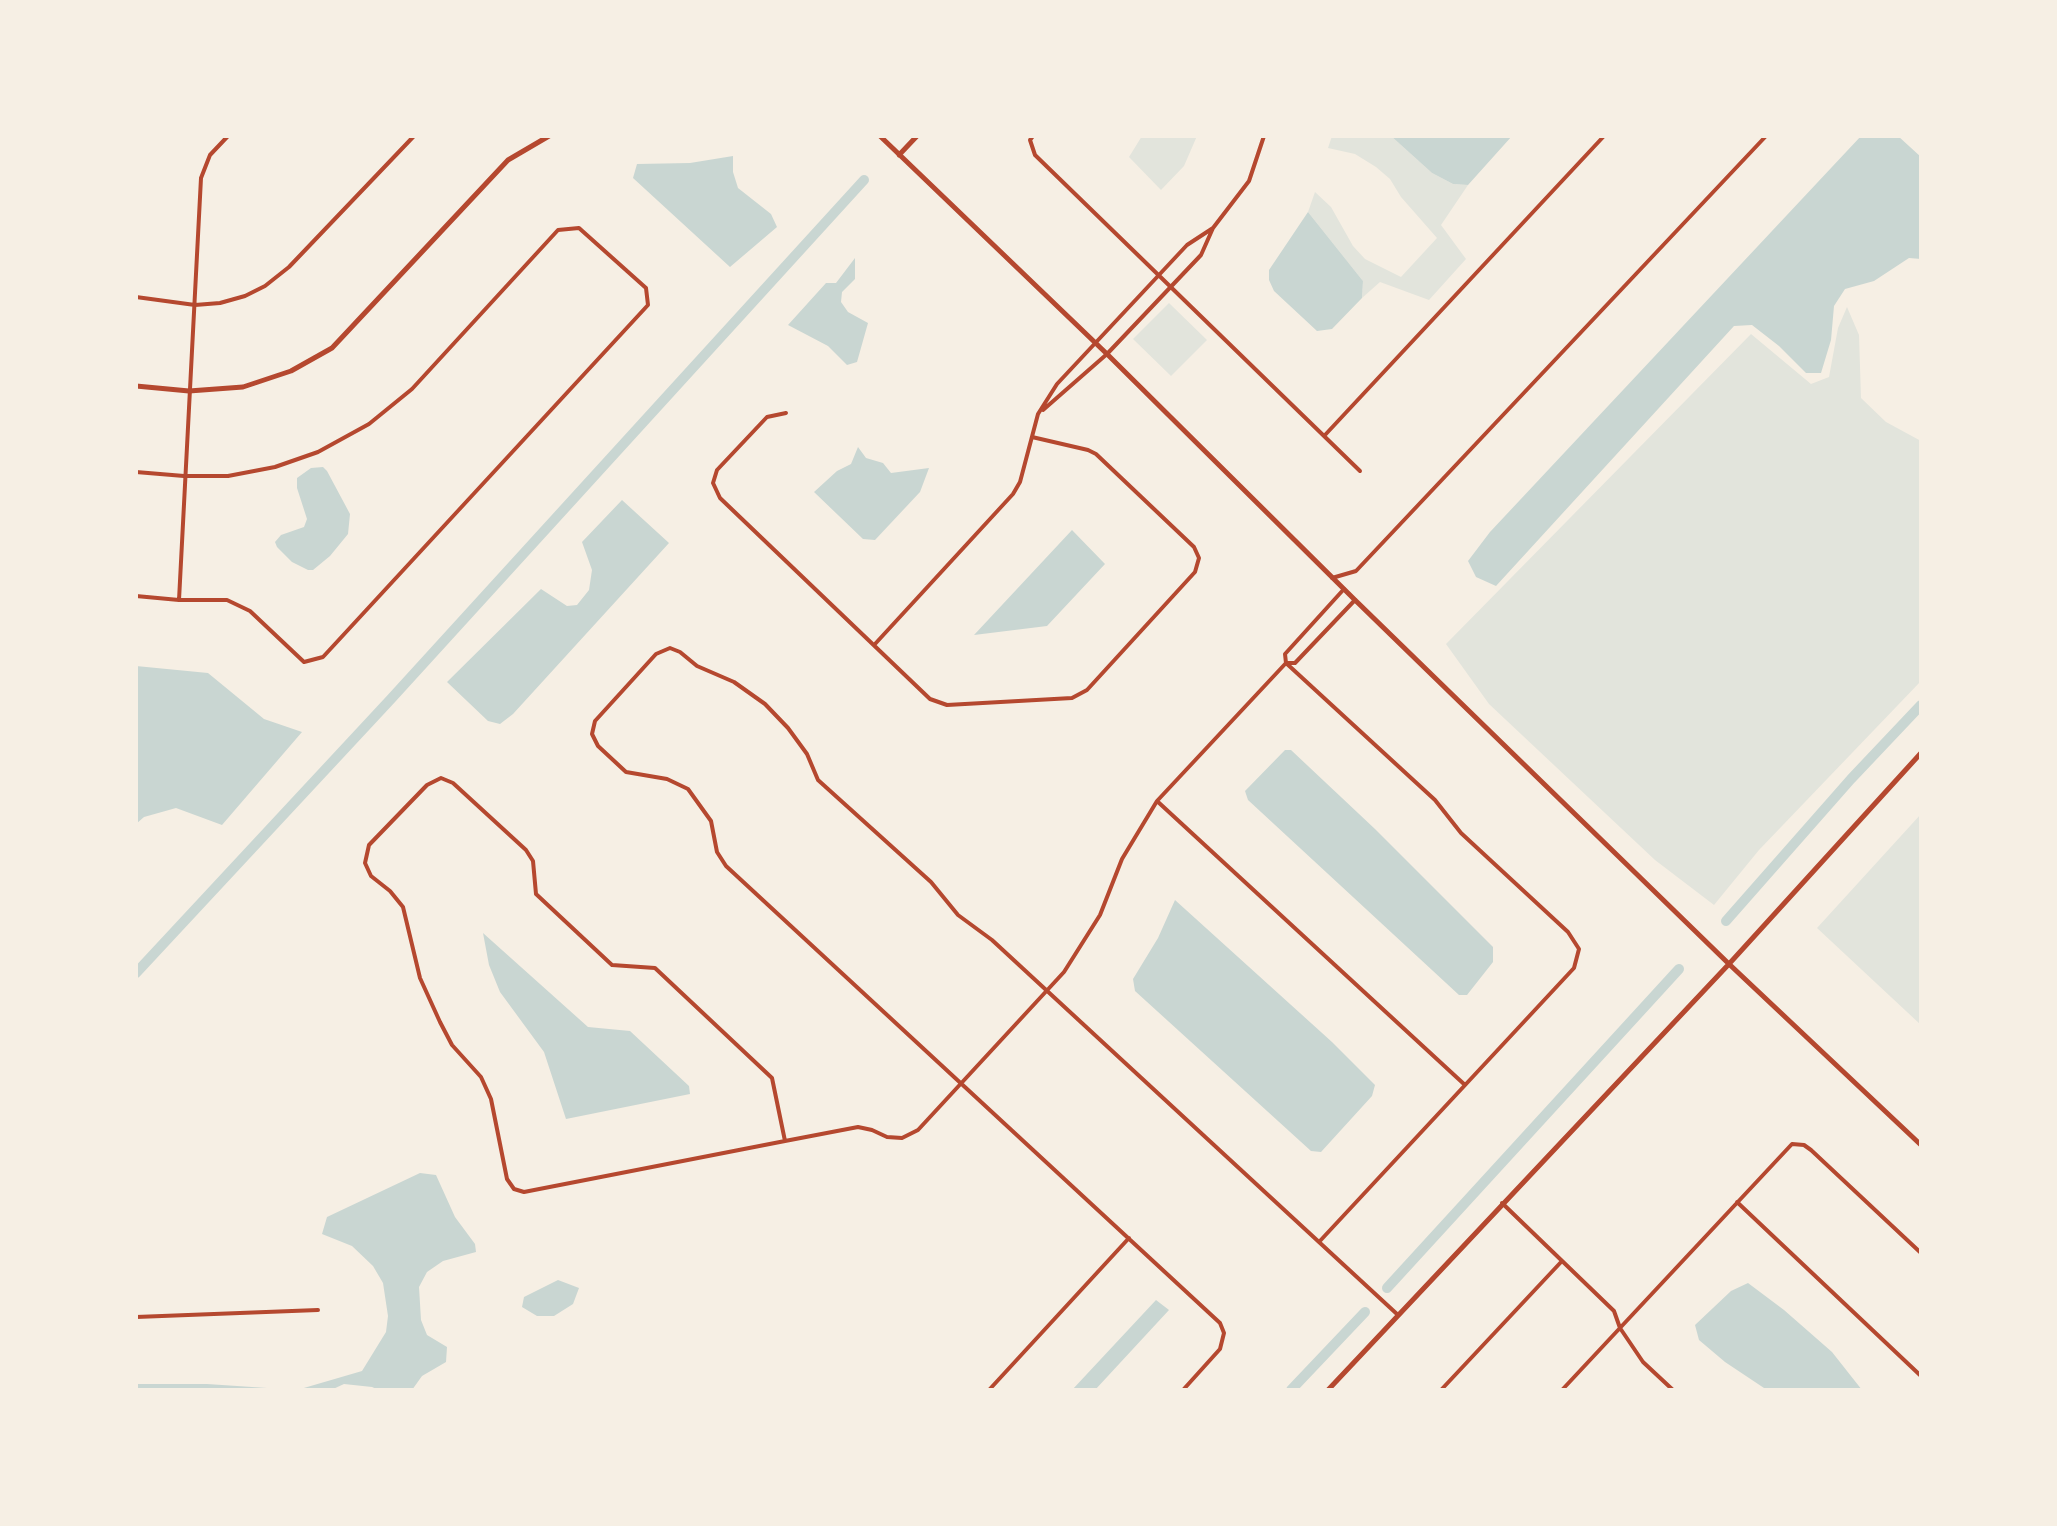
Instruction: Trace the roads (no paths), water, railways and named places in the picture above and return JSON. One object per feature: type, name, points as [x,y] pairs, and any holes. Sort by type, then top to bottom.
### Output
[{"type":"street","points":[[179,600],[201,178],[210,155],[228,136]]},
{"type":"street","points":[[136,297],[195,305],[220,303],[265,286],[289,267],[414,136]]},
{"type":"street","points":[[136,386],[189,391],[243,387],[291,371],[332,348],[508,160],[549,136]]},
{"type":"street","points":[[880,136],[1095,342],[1332,578],[1729,964],[1921,1145]]},
{"type":"street","points":[[899,155],[917,136]]},
{"type":"street","points":[[1033,136],[1030,140],[1035,155],[1360,471]]},
{"type":"street","points":[[1038,414],[1107,354],[1201,255],[1213,228],[1249,181],[1264,136]]},
{"type":"street","points":[[1325,435],[1604,136]]},
{"type":"street","points":[[1332,578],[1356,571],[1766,136]]},
{"type":"street","points":[[136,472],[228,476],[275,467],[318,452],[369,424],[412,389],[558,230],[579,228],[646,288],[648,305],[323,657],[304,662],[250,611],[227,600],[136,596]]},
{"type":"street","points":[[875,644],[1013,494],[1020,482],[1038,414],[1057,384],[1187,245],[1213,228]]},
{"type":"street","points":[[786,413],[767,417],[717,470],[713,483],[720,498],[930,699],[947,705],[1072,698],[1087,690],[1195,572],[1199,558],[1194,547],[1096,454],[1032,437]]},
{"type":"street","points":[[1319,1242],[1574,968],[1579,949],[1568,932],[1461,833],[1435,800],[1286,663],[1285,654],[1344,589]]},
{"type":"street","points":[[785,1141],[772,1078],[655,968],[612,965],[536,894],[533,861],[526,850],[453,783],[441,778],[427,785],[369,845],[365,863],[371,876],[390,891],[403,907],[420,978],[440,1022],[452,1045],[481,1077],[491,1099],[507,1179],[514,1189],[524,1192],[858,1127],[887,1137],[902,1138],[918,1130],[1064,972],[1092,929],[1122,859],[1157,801],[1286,663],[1295,663],[1355,600]]},
{"type":"street","points":[[1183,1390],[1220,1349],[1224,1333],[1220,1323],[726,866],[717,852],[711,821],[688,789],[667,779],[626,772],[598,746],[592,734],[595,721],[656,654],[670,648],[680,652],[697,666],[734,682],[765,704],[807,754],[818,780],[931,882],[958,915],[992,940],[1398,1315]]},
{"type":"street","points":[[1328,1390],[1729,964],[1921,753]]},
{"type":"street","points":[[1157,801],[1465,1085]]},
{"type":"street","points":[[1562,1390],[1789,1146],[1800,1144],[1811,1150],[1921,1253]]},
{"type":"street","points":[[1737,1201],[1921,1376]]},
{"type":"street","points":[[1502,1203],[1614,1311],[1620,1328],[1643,1362],[1673,1390]]},
{"type":"street","points":[[989,1390],[1129,1238]]},
{"type":"street","points":[[1441,1390],[1563,1261]]},
{"type":"street","points":[[136,1317],[318,1310]]},
{"type":"waterway","points":[[136,973],[390,700],[864,180]]},
{"type":"waterway","points":[[1726,921],[1921,705]]},
{"type":"waterway","points":[[1387,1288],[1679,969]]},
{"type":"waterway","points":[[1291,1390],[1365,1312]]}]
